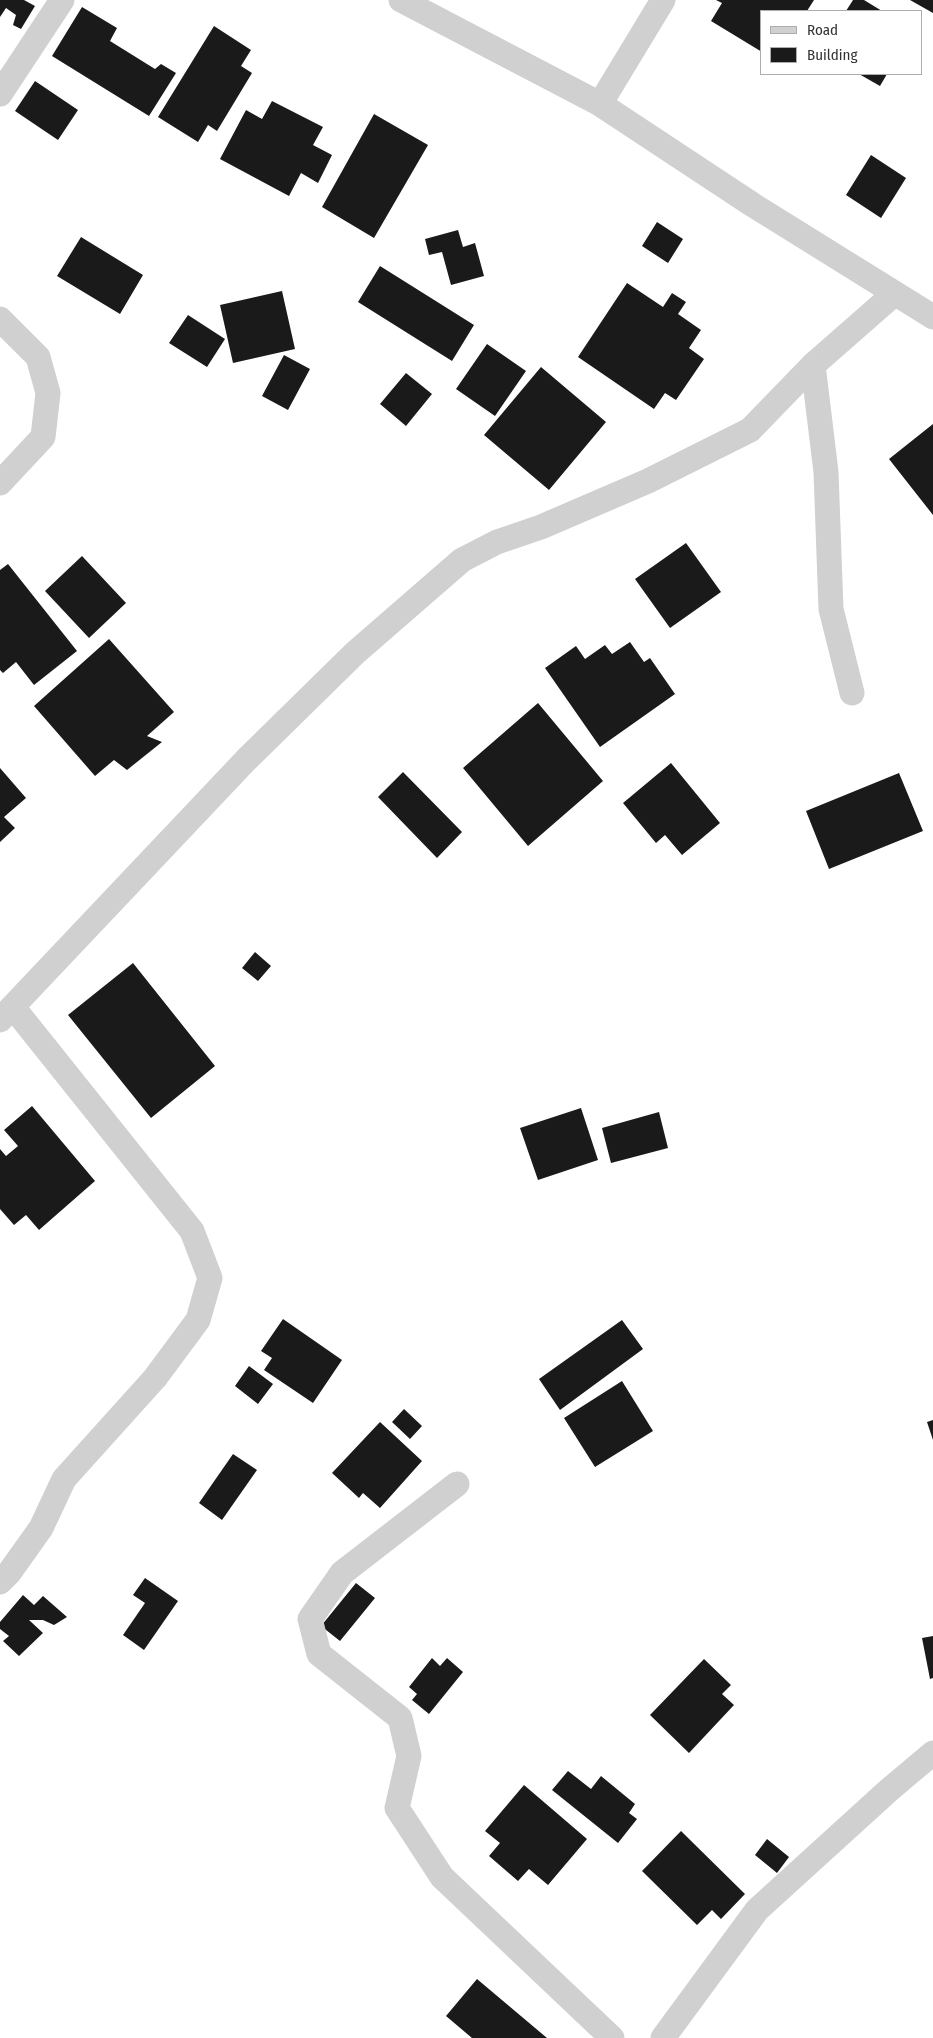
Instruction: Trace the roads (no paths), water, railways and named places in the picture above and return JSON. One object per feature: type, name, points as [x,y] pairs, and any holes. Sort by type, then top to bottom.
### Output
[{"type":"street","points":[[0,94],[62,0]]},
{"type":"street","points":[[401,0],[600,104],[745,200],[933,317]]},
{"type":"street","points":[[600,104],[663,0]]},
{"type":"street","points":[[0,1582],[41,1528],[64,1480],[155,1378],[198,1320],[210,1278],[192,1231],[6,1014],[253,753],[355,653],[462,560],[497,542],[541,527],[648,481],[750,430],[813,365],[894,294]]},
{"type":"street","points":[[0,319],[38,357],[48,393],[43,437],[0,483]]},
{"type":"street","points":[[813,365],[826,472],[831,609],[852,693]]},
{"type":"street","points":[[457,1484],[342,1573],[310,1619],[319,1654],[400,1718],[409,1756],[397,1808],[442,1877],[612,2038]]},
{"type":"street","points":[[663,2038],[757,1910],[889,1790],[933,1753]]}]
